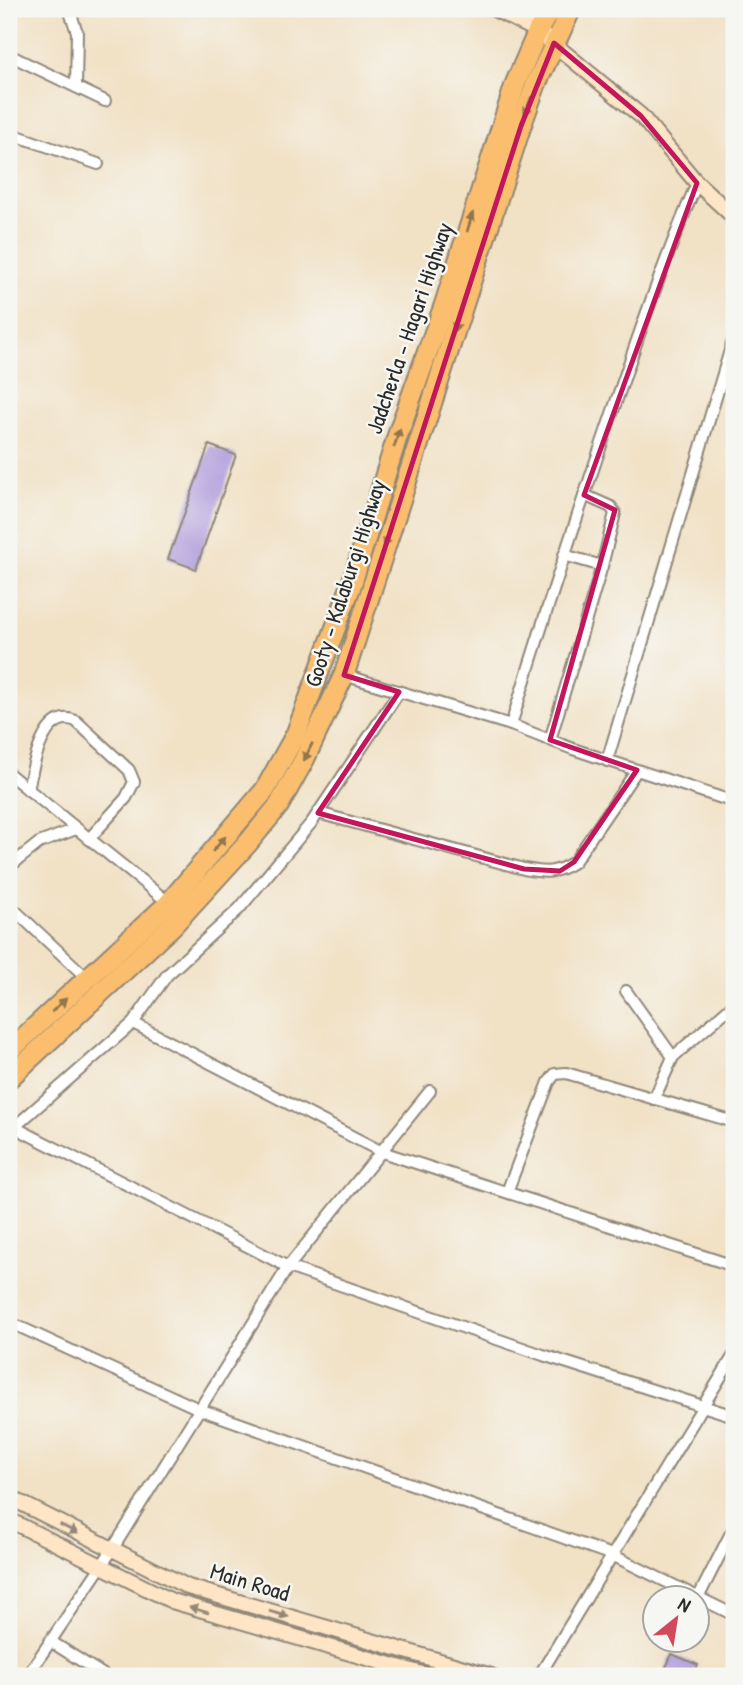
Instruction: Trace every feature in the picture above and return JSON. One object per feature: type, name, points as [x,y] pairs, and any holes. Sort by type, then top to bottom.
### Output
[{"type":"highway","name":"Jadcherla - Hagari Highway","points":[[11,1046],[169,903],[265,790],[296,734],[351,586],[399,431],[444,306],[516,82],[550,9]]},
{"type":"highway","name":"Gooty - Kalaburgi Highway","points":[[9,1078],[173,925],[279,805],[304,761],[344,675],[521,127],[536,84],[571,9]]},
{"type":"street","points":[[69,9],[77,33],[76,87]]},
{"type":"street","points":[[494,9],[538,31],[641,116],[696,183],[734,217]]},
{"type":"street","points":[[9,55],[105,101]]},
{"type":"street","points":[[9,134],[98,164]]},
{"type":"street","points":[[510,725],[564,555],[668,248],[696,183]]},
{"type":"street","points":[[607,761],[734,337]]},
{"type":"street","points":[[550,740],[603,566],[615,510],[584,495]]},
{"type":"street","points":[[564,555],[603,566]]},
{"type":"street","points":[[344,675],[510,725],[607,761],[734,802]]},
{"type":"street","points":[[399,692],[318,813],[239,909],[167,975],[133,1023],[11,1129],[288,1267],[734,1416]]},
{"type":"street","points":[[28,790],[34,759],[45,735],[59,721],[76,721],[129,770],[134,782],[126,798],[89,839]]},
{"type":"street","points":[[318,813],[524,869],[560,871],[574,862],[637,770]]},
{"type":"street","points":[[9,775],[169,903]]},
{"type":"street","points":[[9,867],[39,843],[76,829]]},
{"type":"street","points":[[9,905],[88,978]]},
{"type":"street","points":[[626,991],[673,1057]]},
{"type":"street","points":[[654,1099],[673,1057],[734,1004]]},
{"type":"street","points":[[133,1023],[382,1152],[734,1266]]},
{"type":"street","points":[[507,1192],[549,1082],[555,1074],[566,1073],[734,1122]]},
{"type":"street","points":[[27,1676],[112,1550],[288,1267],[430,1091]]},
{"type":"street","points":[[9,1322],[199,1409],[612,1555],[670,1584]]},
{"type":"street","points":[[539,1676],[734,1355]]},
{"type":"street","name":"Main Road","points":[[9,1497],[112,1550],[208,1594],[491,1676]]},
{"type":"street","name":"Main Road","points":[[9,1520],[192,1608],[429,1676]]},
{"type":"street","points":[[705,1584],[734,1527]]},
{"type":"street","points":[[712,1605],[734,1615]]},
{"type":"street","points":[[50,1642],[106,1676]]},
{"type":"highlighted area","points":[[554,43],[641,116],[697,183],[584,495],[615,510],[550,740],[637,770],[574,862],[560,871],[524,869],[318,813],[399,692],[344,675],[521,126]]},
{"type":"building","points":[[209,445],[236,455],[196,569],[168,559]]},
{"type":"building","points":[[672,1654],[698,1665],[693,1676],[662,1676]]}]
